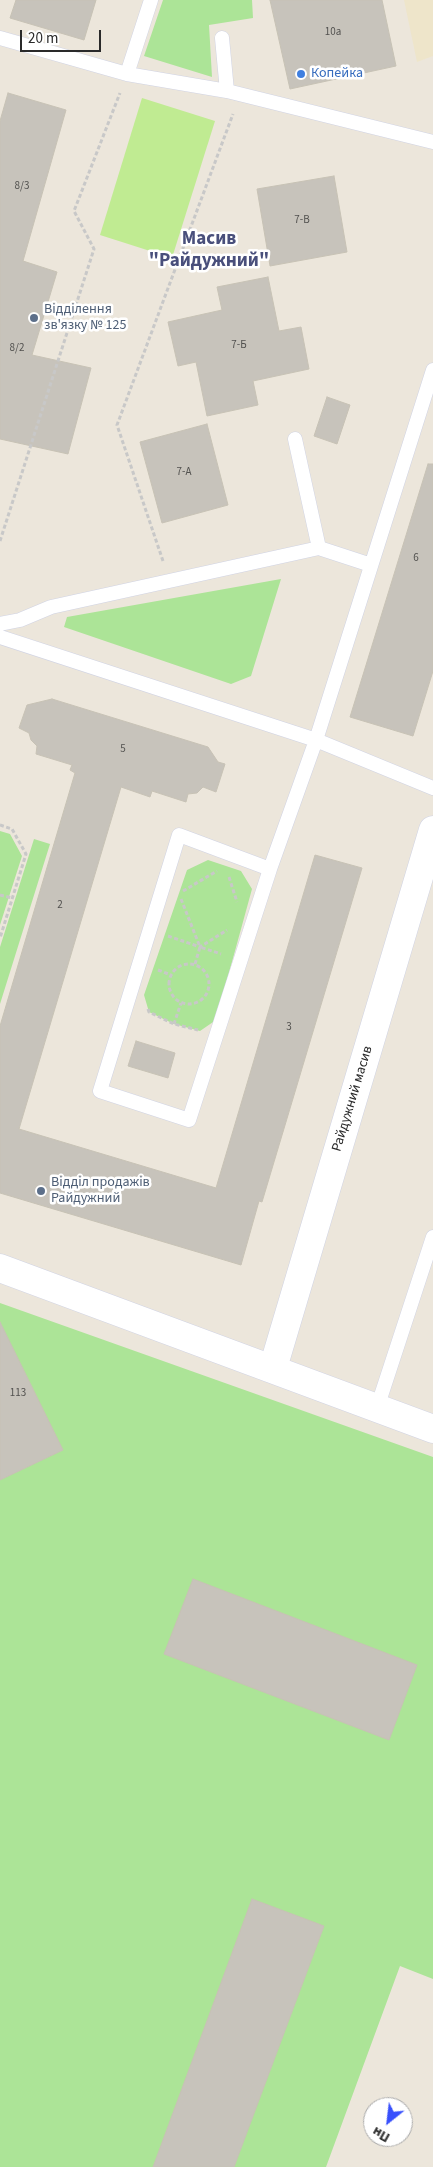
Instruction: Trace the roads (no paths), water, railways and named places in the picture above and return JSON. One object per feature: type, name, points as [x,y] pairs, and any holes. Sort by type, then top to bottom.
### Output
[{"type":"street","name":"Райдужний масив","points":[[273,1368],[433,830]]},
{"type":"street","points":[[0,1268],[433,1429]]},
{"type":"lane","points":[[127,74],[151,0]]},
{"type":"lane","points":[[0,38],[127,74],[234,93],[433,142]]},
{"type":"lane","points":[[222,38],[234,93]]},
{"type":"lane","points":[[270,869],[179,835],[100,1091],[189,1120],[270,869],[316,740],[433,370]]},
{"type":"lane","points":[[295,439],[319,548]]},
{"type":"lane","points":[[0,624],[20,620],[51,607],[319,548],[371,565]]},
{"type":"lane","points":[[0,637],[316,740],[433,788]]},
{"type":"lane","points":[[377,1408],[433,1237]]},
{"type":"place","name":"Копейка","points":[[301,74]]},
{"type":"place","name":"Відділення зв'язку № 125","points":[[34,318]]},
{"type":"place","name":"Відділ продажів Райдужний","points":[[41,1191]]},
{"type":"district","name":"Масив \"Райдужний\"","points":[[209,251]]}]
